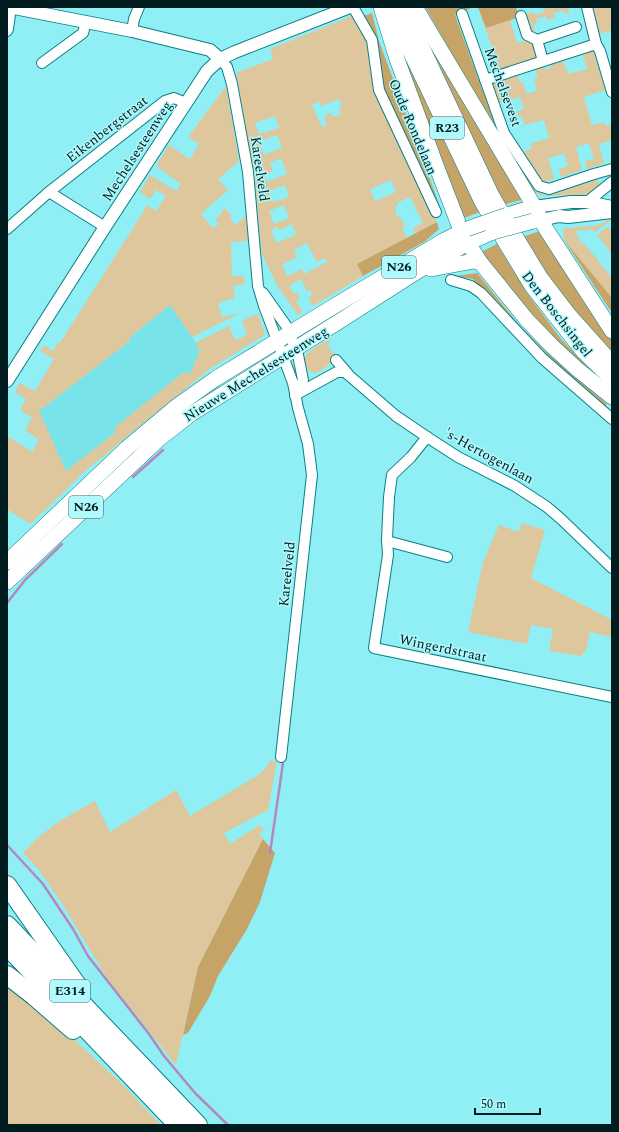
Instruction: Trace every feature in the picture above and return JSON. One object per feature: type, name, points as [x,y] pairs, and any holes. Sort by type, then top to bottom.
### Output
[{"type":"highway","points":[[7,885],[75,983],[126,1039],[132,1056]]},
{"type":"highway","name":"E314","points":[[7,925],[198,1125]]},
{"type":"highway","name":"E314","points":[[7,946],[178,1125]]},
{"type":"highway","points":[[7,975],[34,996],[93,1047],[113,1057]]},
{"type":"main road","points":[[415,7],[533,214],[546,229],[612,331]]},
{"type":"main road","points":[[391,8],[397,58],[437,168],[480,262],[527,320],[552,346],[577,369],[612,397]]},
{"type":"main road","name":"R23","points":[[391,8],[482,202],[512,242]]},
{"type":"main road","name":"Nieuwe Mechelsesteenweg","points":[[7,562],[128,448],[177,406],[215,379],[443,241],[493,232],[533,214]]},
{"type":"main road","name":"Nieuwe Mechelsesteenweg","points":[[7,582],[159,438],[201,408],[343,320],[418,271],[467,236]]},
{"type":"main road","name":"Den Boschsingel","points":[[512,242],[569,315],[612,363]]},
{"type":"main road","name":"Den Boschsingel","points":[[512,242],[537,292],[584,351],[612,379]]},
{"type":"main road","points":[[418,271],[474,261],[480,262]]},
{"type":"street","points":[[7,30],[10,7],[132,31],[210,50],[220,59]]},
{"type":"street","points":[[132,31],[134,19],[140,7]]},
{"type":"street","name":"Mechelsesteenweg","points":[[7,381],[207,71],[220,59],[235,52],[351,7]]},
{"type":"street","name":"Oude Rondelaan","points":[[351,7],[372,40],[379,90],[436,212]]},
{"type":"street","points":[[587,7],[596,44],[600,51],[612,92]]},
{"type":"street","name":"Mechelsevest","points":[[462,14],[504,133],[539,186],[549,189],[601,172]]},
{"type":"street","points":[[521,16],[527,35],[537,40],[576,27]]},
{"type":"street","points":[[42,63],[82,33],[86,22]]},
{"type":"street","points":[[537,40],[543,61]]},
{"type":"street","points":[[485,80],[596,44]]},
{"type":"street","name":"Kareelveld","points":[[220,59],[227,67],[232,84],[246,165],[258,286],[264,306],[284,337],[296,348],[303,380],[295,395]]},
{"type":"street","name":"Eikenbergstraat","points":[[7,229],[49,192],[165,101],[174,98],[186,102]]},
{"type":"street","points":[[559,216],[580,207],[609,184],[601,172],[612,169]]},
{"type":"street","points":[[49,192],[105,227]]},
{"type":"street","points":[[533,214],[571,202],[587,202],[612,207]]},
{"type":"street","points":[[533,214],[568,217],[612,212]]},
{"type":"street","points":[[451,280],[471,286],[481,293],[542,358],[612,419]]},
{"type":"street","name":"Kareelveld","points":[[258,286],[287,327],[284,337],[283,356],[293,383],[308,444],[312,474],[281,757]]},
{"type":"street","name":"'s-Hertogenlaan","points":[[336,360],[348,374],[396,416],[427,438],[458,457],[515,486],[547,507],[612,568]]},
{"type":"street","points":[[295,395],[337,372],[342,371],[348,374]]},
{"type":"street","name":"Wingerdstraat","points":[[427,438],[411,457],[392,475],[389,497],[387,541],[388,555],[374,648],[612,697]]},
{"type":"street","points":[[387,541],[447,557]]},
{"type":"shaded area","points":[[425,7],[474,7],[455,15],[499,136]]},
{"type":"shaded area","points":[[478,7],[519,17],[510,20],[517,43],[529,40],[534,42],[539,59],[500,71]]},
{"type":"shaded area","points":[[478,7],[516,7],[519,17],[486,28]]},
{"type":"shaded area","points":[[552,7],[553,9],[558,7],[568,7],[569,13],[565,14],[563,10],[554,13],[555,17],[547,20],[545,16],[536,19],[537,23],[533,25],[536,36],[529,32],[524,15],[534,12],[535,15],[544,12],[543,9]]},
{"type":"shaded area","points":[[593,7],[612,7],[612,30],[599,34]]},
{"type":"shaded area","points":[[372,13],[379,41],[439,204],[384,92],[363,16]]},
{"type":"shaded area","points":[[352,16],[368,40],[376,92],[437,222],[416,233],[413,228],[423,223],[410,197],[397,203],[398,205],[395,207],[395,212],[397,217],[400,216],[405,226],[402,228],[407,238],[358,264],[363,276],[313,306],[308,298],[313,295],[310,290],[307,292],[301,279],[289,286],[294,294],[297,293],[300,298],[296,301],[303,312],[298,315],[278,287],[262,254],[253,171],[236,73],[273,59],[270,49]],"holes":[[[339,99],[342,106],[339,107],[341,114],[333,117],[331,113],[325,115],[326,117],[324,118],[327,125],[322,127],[312,105],[319,102],[321,106]],[[275,116],[279,128],[259,134],[255,123]],[[277,135],[282,148],[264,155],[259,141]],[[281,158],[287,174],[267,182],[264,175],[273,171],[270,163]],[[391,180],[396,192],[375,201],[370,189]],[[285,185],[289,197],[273,202],[269,191]],[[284,205],[289,218],[274,224],[269,211]],[[292,224],[296,235],[276,243],[271,230],[277,227],[279,230]],[[307,243],[317,262],[324,258],[327,262],[304,274],[302,269],[287,276],[282,265],[297,257],[294,250]]]},
{"type":"shaded area","points":[[429,41],[521,200],[503,205],[426,42]]},
{"type":"shaded area","points":[[592,50],[594,52],[605,90],[584,97],[592,125],[605,122],[606,126],[612,124],[610,127],[612,131],[612,140],[599,144],[604,163],[587,169],[585,161],[594,159],[589,143],[576,147],[582,170],[561,177],[559,169],[568,166],[564,154],[548,158],[554,179],[542,181],[523,152],[532,149],[530,144],[549,138],[544,120],[525,125],[522,116],[519,117],[517,112],[524,109],[520,97],[499,103],[492,81],[517,73],[520,83],[523,82],[527,94],[537,91],[534,79],[538,77],[535,70],[544,65],[545,69],[551,68],[550,63],[561,60],[562,63],[564,62],[568,74],[587,69],[582,52]]},
{"type":"shaded area","points":[[406,55],[480,212],[464,218],[403,56]]},
{"type":"shaded area","points":[[226,86],[239,161],[218,179],[228,190],[201,214],[213,228],[219,224],[215,219],[225,208],[232,216],[230,218],[235,225],[246,216],[248,241],[231,242],[232,276],[243,276],[245,284],[233,286],[235,298],[218,303],[222,317],[240,313],[192,337],[170,305],[129,338],[131,340],[39,411],[66,471],[116,432],[114,428],[184,372],[190,374],[200,350],[195,343],[229,326],[235,340],[247,335],[242,321],[258,313],[265,335],[211,368],[86,470],[30,524],[7,509],[7,436],[32,452],[39,440],[25,430],[32,418],[20,410],[26,399],[15,392],[20,383],[35,391],[54,359],[40,351],[44,345],[53,351],[58,342],[60,343],[142,214],[146,205],[156,211],[166,196],[156,190],[150,199],[140,192],[150,175],[176,191],[181,184],[156,166],[169,145],[190,159],[199,144],[188,137]]},
{"type":"shaded area","points":[[513,160],[537,191],[544,195],[550,195],[596,180],[600,186],[592,194],[543,196],[532,190]]},
{"type":"shaded area","points":[[612,219],[595,232],[592,229],[582,231],[579,230],[576,233],[582,244],[584,243],[612,278],[612,298],[564,240],[563,232],[564,229],[567,228],[599,225]]},
{"type":"shaded area","points":[[437,222],[439,229],[424,242],[363,276],[357,264]]},
{"type":"shaded area","points":[[607,227],[612,232],[612,254],[597,235]]},
{"type":"shaded area","points":[[540,231],[612,336],[612,358],[573,314],[522,237]]},
{"type":"shaded area","points":[[564,240],[612,298],[612,313]]},
{"type":"shaded area","points":[[497,244],[529,296],[561,339],[612,390],[612,393],[536,321],[481,252]]},
{"type":"shaded area","points":[[477,273],[520,326],[547,353],[607,404],[605,406],[544,355],[473,279],[456,276]]},
{"type":"shaded area","points":[[171,304],[200,350],[189,386],[86,470],[65,491],[39,411],[131,340],[129,338]]},
{"type":"shaded area","points":[[332,338],[327,345],[337,358],[322,370],[313,373],[309,371],[305,363],[307,353]]},
{"type":"shaded area","points":[[522,523],[545,530],[531,578],[612,620],[611,637],[590,632],[586,650],[581,656],[549,651],[553,629],[531,625],[527,644],[468,632],[483,562],[499,525],[519,532]]},
{"type":"shaded area","points":[[269,761],[277,761],[268,810],[224,833],[230,844],[260,825],[264,830],[259,833],[263,839],[198,967],[176,1065],[107,978],[63,905],[39,870],[23,853],[37,838],[61,820],[95,801],[110,832],[176,790],[190,816],[257,776],[267,767]]},
{"type":"shaded area","points":[[263,839],[275,853],[260,902],[247,929],[218,976],[210,996],[188,1033],[183,1035],[198,967]]},
{"type":"shaded area","points":[[7,985],[67,1033],[119,1081],[161,1125],[7,1125]]},
{"type":"waterway","points":[[133,477],[163,450]]},
{"type":"waterway","points":[[7,603],[25,580],[62,544]]},
{"type":"waterway","points":[[270,853],[283,763]]},
{"type":"waterway","points":[[7,845],[43,884],[73,929],[88,956],[149,1034],[164,1056],[195,1093],[228,1125]]}]
